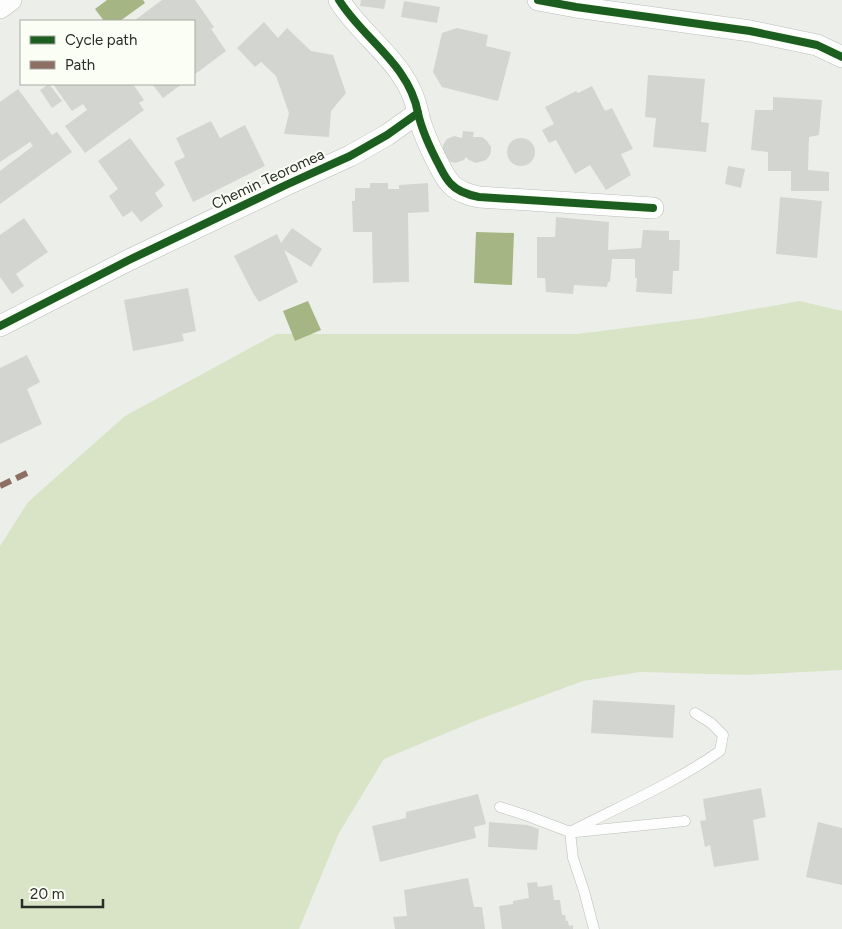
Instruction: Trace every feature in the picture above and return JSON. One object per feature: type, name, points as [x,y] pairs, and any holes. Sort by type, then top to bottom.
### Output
[{"type":"street","points":[[339,0],[348,14],[398,68],[411,89],[421,126],[431,150],[451,184],[464,194],[479,197],[653,208]]},
{"type":"street","points":[[538,0],[750,31],[817,45],[842,57]]},
{"type":"street","name":"Chemin Teoromea","points":[[0,326],[129,260],[350,156],[387,135],[418,113]]},
{"type":"lane","points":[[570,832],[640,798],[701,764],[720,751],[723,735],[711,722],[695,713]]},
{"type":"lane","points":[[500,807],[570,832],[685,821]]},
{"type":"lane","points":[[570,832],[573,858],[594,929]]},
{"type":"shaded area","points":[[107,0],[143,0],[145,3],[121,20],[103,20],[95,9]]},
{"type":"shaded area","points":[[476,232],[514,233],[512,285],[474,283]]},
{"type":"shaded area","points":[[308,301],[321,330],[295,341],[283,311]]},
{"type":"shaded area","points":[[800,301],[842,311],[842,670],[747,675],[640,672],[583,681],[480,719],[384,759],[339,833],[299,929],[0,929],[0,546],[28,502],[125,416],[276,334],[577,334],[703,318]]},
{"type":"building","points":[[162,0],[195,0],[214,27],[211,29],[226,51],[195,74],[195,20],[135,20]]},
{"type":"building","points":[[361,0],[386,0],[384,9],[360,6]]},
{"type":"building","points":[[404,1],[440,7],[437,23],[401,17]]},
{"type":"building","points":[[264,22],[278,38],[287,28],[311,51],[333,55],[346,93],[331,111],[329,137],[284,134],[289,113],[276,76],[261,62],[255,67],[237,48]]},
{"type":"building","points":[[457,28],[488,35],[486,46],[511,52],[498,101],[442,87],[433,72],[442,33]]},
{"type":"building","points":[[648,75],[705,79],[701,122],[709,123],[706,152],[653,147],[656,118],[645,117]]},
{"type":"building","points":[[50,85],[62,101],[52,108],[40,90]]},
{"type":"building","points":[[54,85],[134,85],[144,100],[139,103],[144,110],[85,153],[65,126],[87,110],[83,104],[72,111]]},
{"type":"building","points":[[153,85],[181,85],[163,98]]},
{"type":"building","points":[[592,86],[605,111],[612,108],[633,149],[621,154],[631,175],[606,190],[590,165],[575,174],[556,140],[549,143],[542,130],[554,124],[545,107],[576,91],[578,93]]},
{"type":"building","points":[[18,89],[52,135],[57,132],[72,152],[0,204],[0,171],[33,146],[30,142],[0,162],[0,102]]},
{"type":"building","points":[[773,97],[822,100],[819,135],[809,137],[808,170],[829,172],[829,191],[791,191],[791,171],[768,171],[768,152],[751,150],[755,110],[773,110]]},
{"type":"building","points":[[211,121],[220,138],[245,125],[265,166],[193,202],[174,162],[185,157],[176,138]]},
{"type":"building","points":[[463,131],[474,132],[473,137],[482,137],[487,141],[491,151],[486,160],[476,163],[466,157],[464,160],[455,163],[445,157],[443,145],[447,139],[454,136],[462,138]]},
{"type":"building","points":[[130,138],[165,185],[155,193],[163,206],[141,222],[132,211],[123,217],[109,196],[118,189],[98,161]]},
{"type":"building","points":[[521,138],[531,142],[535,152],[531,162],[521,166],[511,162],[507,152],[511,142]]},
{"type":"building","points":[[728,166],[745,169],[741,188],[725,184]]},
{"type":"building","points":[[370,183],[388,183],[388,189],[399,189],[399,185],[428,183],[429,212],[408,213],[409,282],[373,283],[372,232],[353,232],[352,201],[355,201],[355,188],[370,188]]},
{"type":"building","points":[[780,197],[822,201],[817,258],[776,254]]},
{"type":"building","points":[[556,217],[609,222],[608,250],[641,248],[643,230],[669,231],[669,240],[680,240],[679,271],[673,271],[672,294],[636,292],[635,259],[612,259],[610,282],[608,282],[607,287],[574,285],[573,294],[546,292],[545,278],[537,278],[537,237],[555,237]]},
{"type":"building","points":[[24,218],[48,252],[16,274],[24,286],[12,294],[0,277],[0,235]]},
{"type":"building","points":[[292,228],[322,249],[311,267],[284,250],[298,282],[259,302],[234,256],[277,234],[281,243]]},
{"type":"building","points":[[188,288],[196,331],[182,334],[184,341],[133,351],[124,300]]},
{"type":"building","points":[[27,355],[40,382],[27,389],[42,424],[0,444],[0,368]]},
{"type":"building","points":[[593,700],[675,705],[673,738],[591,733]]},
{"type":"building","points":[[761,788],[766,817],[753,820],[759,860],[714,867],[710,845],[705,847],[700,821],[706,820],[703,799]]},
{"type":"building","points":[[478,794],[486,824],[474,827],[476,838],[380,862],[372,826],[406,818],[406,812]]},
{"type":"building","points":[[489,822],[527,825],[539,829],[537,850],[488,847]]},
{"type":"building","points":[[818,822],[842,828],[842,885],[806,877]]},
{"type":"building","points":[[468,878],[474,907],[482,907],[485,929],[395,929],[393,917],[407,916],[404,890]]},
{"type":"building","points":[[537,882],[538,887],[552,885],[554,900],[560,900],[562,915],[565,915],[569,926],[573,925],[573,929],[502,929],[499,906],[513,904],[513,901],[529,898],[527,883]]},
{"type":"marked path","points":[[0,486],[29,472]]},
{"type":"cycle path","points":[[0,326],[129,260],[350,156],[387,135],[418,113],[413,96],[405,80],[339,0]]},
{"type":"cycle path","points":[[538,0],[750,31],[817,45],[842,57]]},
{"type":"cycle path","points":[[418,113],[427,141],[444,174],[454,187],[464,193],[479,197],[653,208]]}]
